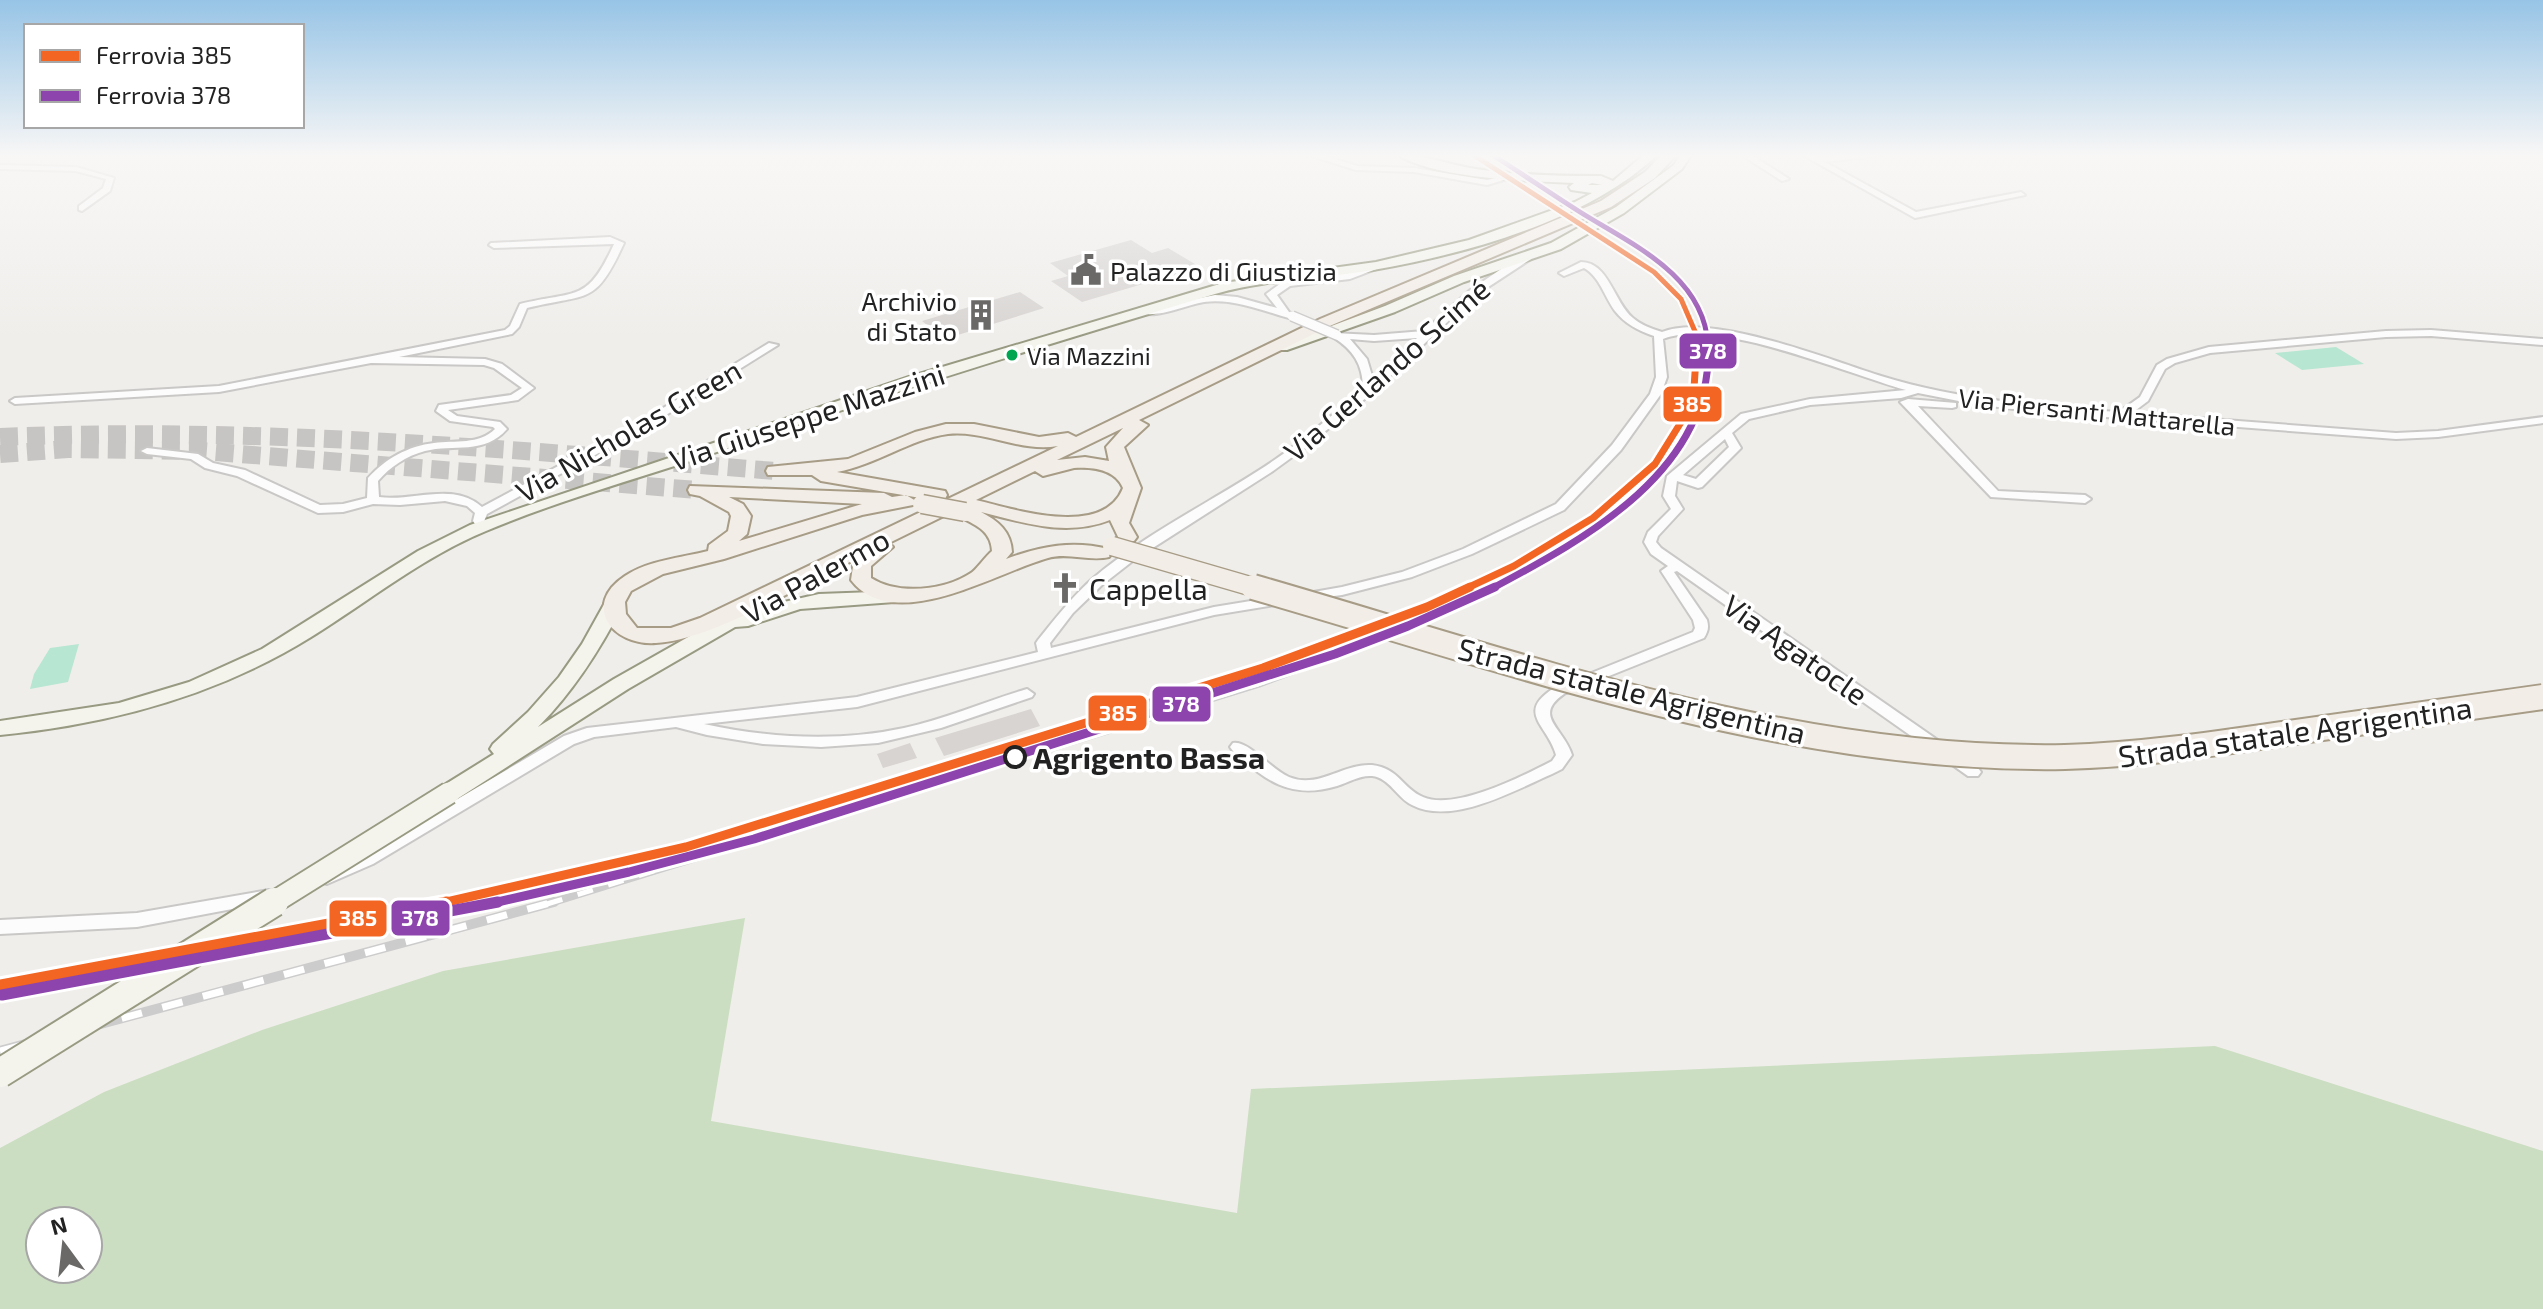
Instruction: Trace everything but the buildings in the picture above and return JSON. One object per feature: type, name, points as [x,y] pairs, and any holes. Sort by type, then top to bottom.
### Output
[{"type":"main road","name":"Via Palermo","points":[[827,565],[942,504],[1326,322],[1579,215]]},
{"type":"main road","points":[[1245,585],[1114,545],[843,478],[775,471],[858,462],[910,439],[951,428],[987,432],[1023,442],[1049,442],[1071,437],[1330,314],[1429,277]]},
{"type":"main road","points":[[1114,545],[1132,488],[1113,452],[1114,444],[1122,435],[1241,364]]},
{"type":"main road","points":[[879,539],[915,512],[983,480],[1001,466],[1007,454],[1006,446],[987,432]]},
{"type":"main road","points":[[910,439],[895,452],[893,468],[942,504],[996,530],[1002,537],[1002,552],[978,576]]},
{"type":"main road","points":[[1125,476],[1106,465],[1070,463],[942,504],[868,556],[861,564],[861,580],[871,590],[906,597],[928,593],[1056,550],[1114,545],[1149,550],[1245,585]]},
{"type":"main road","points":[[827,565],[708,623],[672,635],[637,635],[618,623],[614,603],[632,581],[717,549],[737,534],[742,525],[736,508],[697,490],[942,504],[1069,523],[1106,516],[1128,500]]},
{"type":"main road","points":[[662,569],[876,506],[942,504]]},
{"type":"main road","name":"Strada statale Agrigentina","points":[[1245,585],[1598,687],[1728,720],[1885,747],[2062,757],[2143,754],[2543,697]]},
{"type":"street","name":"Via Giuseppe Mazzini","points":[[0,728],[113,713],[223,676],[271,652],[479,520],[1140,311],[1233,285],[1376,266],[1473,243],[1531,215]]},
{"type":"street","points":[[1498,249],[1571,215]]},
{"type":"street","points":[[1241,364],[1390,309],[1459,279],[1556,246],[1611,215]]},
{"type":"street","points":[[15,401],[219,389],[508,332],[513,328],[519,308],[523,306],[572,299],[590,292],[610,265],[619,243],[610,240],[494,245]]},
{"type":"street","name":"Via Gerlando Scimé","points":[[1045,653],[1043,643],[1057,621],[1113,567],[1243,487],[1299,447],[1368,391],[1483,283],[1502,270],[1556,246]]},
{"type":"street","points":[[0,927],[137,920],[256,899],[304,886],[367,860],[569,740],[604,729],[857,702],[1214,611],[1357,591],[1458,557],[1560,507],[1578,491],[1650,403],[1661,381],[1660,335],[1644,331],[1623,317],[1599,274],[1591,266],[1584,264],[1564,273]]},
{"type":"street","points":[[1292,316],[1271,294],[1280,285],[1350,276],[1376,266]]},
{"type":"street","points":[[1140,311],[1159,312],[1196,301],[1218,299],[1250,303],[1292,316],[1337,335],[1361,353],[1366,362],[1368,391]]},
{"type":"street","name":"Via Piersanti Mattarella","points":[[1660,335],[1689,329],[1735,335],[1912,396],[2030,408],[2273,430],[2410,436],[2543,420]]},
{"type":"street","points":[[2121,416],[2144,399],[2161,367],[2209,350],[2386,334],[2431,333],[2543,342]]},
{"type":"street","points":[[1337,335],[1374,338],[1427,334]]},
{"type":"street","name":"Via Nicholas Green","points":[[479,520],[773,345]]},
{"type":"street","points":[[371,360],[485,362],[498,366],[529,386],[527,392],[514,398],[452,403],[443,407],[442,411],[454,419],[496,424],[501,429],[497,435],[482,441],[425,447],[393,461],[372,481],[373,500]]},
{"type":"street","points":[[1674,476],[1734,423],[1757,412],[1837,399],[1901,395],[1912,396],[1995,494],[2085,499]]},
{"type":"street","points":[[1674,476],[1698,484],[1735,448],[1724,432]]},
{"type":"street","points":[[147,451],[194,456],[209,466],[241,473],[318,509],[343,508],[373,500],[386,504],[461,499],[474,503],[479,520]]},
{"type":"street","name":"Via Agatocle","points":[[1674,476],[1669,496],[1677,509],[1650,539],[1656,551],[1973,772]]},
{"type":"street","name":"Via Palermo","points":[[0,1073],[621,684],[827,565]]},
{"type":"street","points":[[1238,747],[1268,774],[1285,783],[1309,787],[1358,772],[1373,771],[1390,776],[1415,800],[1440,807],[1468,801],[1547,770],[1557,765],[1564,755],[1562,744],[1543,719],[1543,705],[1552,695],[1699,635],[1702,628],[1700,620],[1667,571],[1678,566]]},
{"type":"street","points":[[665,659],[778,606],[821,598],[906,597]]},
{"type":"street","points":[[449,793],[531,722],[570,677],[598,637],[614,603]]},
{"type":"street","points":[[673,722],[720,734],[765,739],[861,739],[907,732],[1027,694]]},
{"type":"green space","points":[[2336,347],[2364,364],[2302,370],[2275,353]]},
{"type":"green space","points":[[79,644],[68,682],[30,689],[34,674],[50,648]]},
{"type":"green space","points":[[745,918],[711,1121],[1237,1213],[1251,1089],[2215,1046],[2543,1151],[2543,1309],[0,1309],[0,1148],[104,1092],[262,1030],[443,971]]},
{"type":"tunnel","points":[[0,437],[97,434],[291,437],[485,448],[775,471]]},
{"type":"tunnel","points":[[0,454],[68,449],[202,451],[697,490]]},
{"type":"railway","points":[[1487,589],[1566,536]]},
{"type":"railway","points":[[550,903],[1258,684],[1424,622],[1491,587]]},
{"type":"railway","points":[[550,903],[554,902]]},
{"type":"railway","points":[[0,1051],[550,903]]},
{"type":"rail line","name":"385","points":[[0,985],[437,904],[686,847],[1263,668],[1427,607],[1514,566],[1593,518],[1655,464],[1693,403],[1697,336],[1681,299],[1654,272],[1566,215]]},
{"type":"rail line","name":"378","points":[[2,995],[473,907],[629,872],[754,839],[1262,679],[1408,626],[1479,595],[1546,560],[1606,520],[1659,474],[1682,444],[1704,390],[1707,333],[1701,312],[1690,293],[1658,262],[1584,215]]},
{"type":"place","name":"Palazzo di Giustizia","points":[[1086,270]]},
{"type":"place","name":"Archivio di Stato","points":[[981,315]]},
{"type":"place","name":"Via Mazzini","points":[[1012,355]]},
{"type":"place","name":"Cappella","points":[[1065,588]]},
{"type":"place","name":"Agrigento Bassa","points":[[1015,757]]}]
